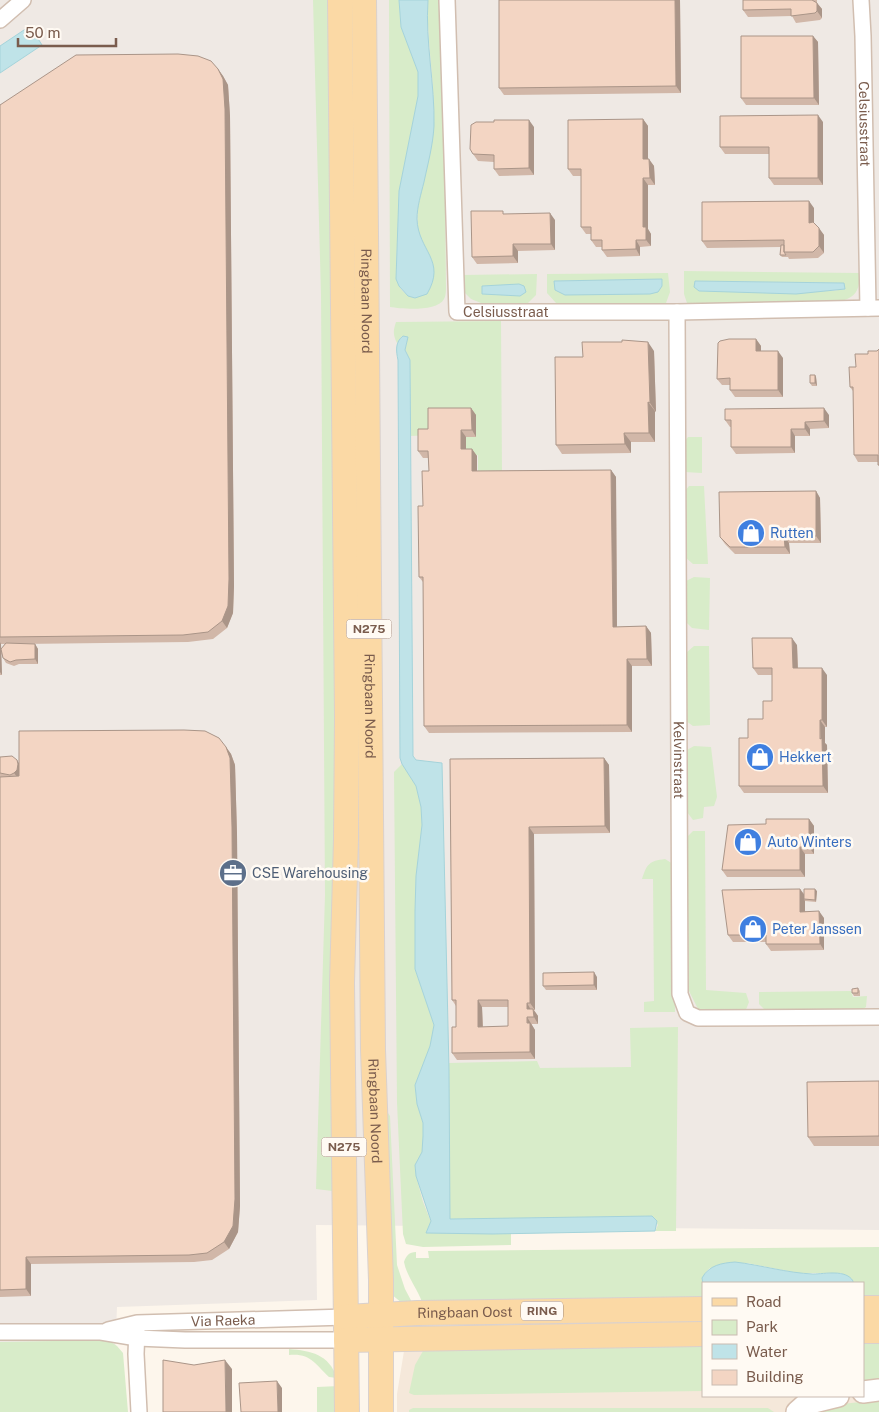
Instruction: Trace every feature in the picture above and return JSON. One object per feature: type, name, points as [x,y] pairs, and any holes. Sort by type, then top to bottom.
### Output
[{"type":"main road","name":"Ringbaan Noord","points":[[340,0],[346,717],[346,839],[342,982],[346,1412]]},
{"type":"main road","name":"Ringbaan Noord","points":[[364,0],[373,1050],[382,1314],[381,1412]]},
{"type":"main road","points":[[864,1308],[879,1308]]},
{"type":"main road","name":"Ringbaan Oost","points":[[346,1329],[382,1314],[702,1309]]},
{"type":"main road","name":"Ringbaan Oost","points":[[346,1329],[382,1339],[702,1334]]},
{"type":"main road","points":[[864,1331],[879,1331]]},
{"type":"street","points":[[0,20],[24,0]]},
{"type":"street","name":"Celsiusstraat","points":[[447,0],[457,312],[678,312],[874,308],[861,0]]},
{"type":"street","name":"Kelvinstraat","points":[[678,312],[680,994],[687,1013],[698,1018],[879,1017]]},
{"type":"street","name":"Via Raeka","points":[[0,1332],[346,1329]]},
{"type":"street","name":"Via Raeka","points":[[137,1330],[185,1340],[346,1329]]},
{"type":"street","points":[[137,1330],[139,1412]]},
{"type":"street","points":[[864,1392],[879,1390]]},
{"type":"street","points":[[797,1412],[806,1404],[834,1397]]},
{"type":"shaded area","points":[[0,0],[879,0],[879,1230],[316,1225],[317,1300],[117,1307],[115,1352],[0,1353]]},
{"type":"shaded area","points":[[405,1345],[702,1354],[702,1397],[864,1397],[879,1412],[397,1412],[397,1394]]},
{"type":"green space","points":[[313,0],[334,0],[335,91],[329,127],[329,207],[334,240],[336,728],[334,789],[338,840],[335,1024],[331,1082],[332,1191],[316,1189],[325,895],[321,295]]},
{"type":"green space","points":[[389,0],[399,0],[401,27],[418,72],[418,96],[399,191],[396,273],[403,292],[415,298],[428,251],[421,239],[418,225],[418,210],[431,148],[434,117],[428,33],[428,0],[443,0],[446,291],[445,298],[440,303],[427,308],[390,307]]},
{"type":"green space","points":[[684,271],[861,273],[854,295],[839,302],[687,303],[684,294]],"holes":[[[695,281],[843,283],[845,289],[832,291]]]},
{"type":"green space","points":[[668,273],[670,292],[666,303],[556,303],[547,293],[547,274]],"holes":[[[661,279],[662,286],[555,290],[555,281]]]},
{"type":"green space","points":[[537,274],[536,295],[527,304],[481,303],[471,299],[463,291],[462,275]]},
{"type":"green space","points":[[501,321],[502,475],[478,476],[478,455],[465,455],[434,435],[410,436],[410,360],[405,349],[407,343],[402,336],[397,343],[394,330],[396,322]]},
{"type":"green space","points":[[688,437],[702,437],[702,473],[684,472],[685,441]]},
{"type":"green space","points":[[689,486],[704,486],[708,564],[693,564],[685,557],[685,491]]},
{"type":"green space","points":[[694,577],[710,578],[709,630],[692,628],[687,623],[684,582]]},
{"type":"green space","points":[[694,646],[709,646],[710,725],[693,726],[686,721],[687,652]]},
{"type":"green space","points":[[694,746],[711,747],[717,797],[714,806],[704,807],[703,818],[693,820],[687,812],[687,750]]},
{"type":"green space","points":[[402,764],[416,786],[421,807],[422,825],[416,876],[415,969],[434,1025],[430,1046],[415,1085],[417,1104],[423,1123],[423,1136],[422,1152],[415,1165],[423,1202],[431,1222],[426,1233],[511,1233],[511,1245],[423,1247],[406,1244],[403,1234],[397,1103],[394,772]]},
{"type":"green space","points":[[693,831],[705,831],[706,990],[746,993],[749,1002],[745,1012],[706,1012],[698,1009],[689,991],[687,837]]},
{"type":"green space","points":[[665,859],[673,864],[675,1012],[644,1012],[644,1002],[654,1001],[653,879],[642,879],[649,864]]},
{"type":"green space","points":[[851,991],[853,997],[867,996],[866,1007],[863,1009],[766,1011],[759,1004],[759,992]]},
{"type":"green space","points":[[678,1027],[676,1231],[655,1231],[658,1225],[652,1216],[450,1219],[449,1063],[537,1061],[540,1068],[631,1067],[630,1028]]},
{"type":"green space","points":[[388,1113],[390,1116],[397,1265],[405,1289],[414,1306],[402,1303],[391,1294],[384,1142]]},
{"type":"green space","points":[[879,1247],[879,1303],[864,1303],[864,1282],[853,1282],[841,1273],[797,1273],[747,1263],[710,1268],[704,1275],[702,1282],[702,1302],[422,1302],[407,1273],[404,1262],[408,1255],[414,1252],[416,1252],[416,1258],[429,1258],[428,1251]]},
{"type":"green space","points":[[879,1337],[879,1386],[864,1388],[864,1338]]},
{"type":"green space","points":[[108,1340],[123,1353],[128,1412],[0,1412],[0,1342]]},
{"type":"green space","points":[[702,1340],[702,1391],[414,1395],[409,1393],[415,1365],[427,1344]]},
{"type":"green space","points":[[289,1349],[318,1355],[334,1370],[337,1378],[329,1377],[308,1358],[289,1355]]},
{"type":"green space","points":[[339,1386],[340,1412],[317,1412],[317,1387]]},
{"type":"green space","points":[[879,1400],[879,1412],[810,1412],[842,1404]]},
{"type":"green space","points":[[413,1408],[768,1408],[774,1412],[409,1412]]},
{"type":"water","points":[[399,0],[428,0],[427,16],[434,126],[418,205],[417,219],[434,272],[427,294],[415,298],[408,296],[399,286],[396,279],[399,191],[418,96],[418,72],[401,27]]},
{"type":"water","points":[[30,26],[42,45],[0,73],[0,46]]},
{"type":"water","points":[[662,279],[662,286],[658,292],[650,294],[565,295],[555,290],[554,281]]},
{"type":"water","points":[[695,281],[844,283],[845,289],[796,294],[699,291],[694,287]]},
{"type":"water","points":[[519,284],[524,286],[526,292],[520,296],[482,294],[482,286]]},
{"type":"water","points":[[403,336],[408,337],[405,350],[410,360],[413,756],[416,760],[442,763],[449,1070],[450,1219],[652,1216],[657,1221],[655,1231],[492,1234],[426,1233],[431,1221],[416,1176],[415,1165],[422,1152],[423,1123],[417,1104],[415,1085],[430,1046],[434,1025],[415,969],[416,876],[422,825],[421,807],[416,786],[400,758],[397,344]]},
{"type":"water","points":[[735,1262],[784,1271],[840,1274],[850,1277],[853,1282],[703,1282],[702,1278],[708,1270],[721,1264]]},
{"type":"building","points":[[499,0],[675,0],[676,86],[499,88]]},
{"type":"building","points":[[743,0],[812,0],[817,3],[817,11],[815,13],[791,16],[791,9],[743,10]]},
{"type":"building","points":[[741,36],[813,36],[814,98],[741,98]]},
{"type":"building","points":[[178,54],[198,56],[211,61],[223,79],[225,109],[228,606],[222,621],[208,632],[183,635],[0,637],[0,105],[76,55]]},
{"type":"building","points":[[818,115],[818,178],[769,178],[769,147],[720,147],[720,116]]},
{"type":"building","points":[[643,119],[643,159],[649,159],[650,178],[643,178],[643,227],[646,227],[646,240],[636,240],[636,249],[602,250],[602,240],[591,240],[591,227],[581,227],[581,169],[568,169],[568,120]]},
{"type":"building","points":[[494,120],[529,120],[529,168],[494,169],[494,155],[473,154],[470,149],[471,125],[476,122],[494,122]]},
{"type":"building","points":[[809,201],[809,223],[813,222],[819,228],[819,246],[813,252],[784,252],[784,240],[702,241],[702,202]]},
{"type":"building","points":[[471,211],[503,211],[503,214],[550,213],[551,244],[513,244],[513,256],[472,257]]},
{"type":"building","points":[[781,245],[784,245],[786,255],[780,255]]},
{"type":"building","points":[[729,339],[756,339],[756,351],[778,351],[778,390],[730,390],[730,378],[717,379],[718,343]]},
{"type":"building","points":[[622,340],[648,342],[649,433],[624,433],[625,444],[556,445],[555,357],[583,357],[582,342],[622,342]]},
{"type":"building","points":[[879,349],[878,465],[878,455],[854,455],[853,387],[850,387],[849,367],[856,367],[855,354],[868,354],[868,351],[877,351]]},
{"type":"building","points":[[810,375],[815,375],[815,383],[810,383]]},
{"type":"building","points":[[428,408],[471,408],[472,430],[461,430],[461,449],[472,449],[472,471],[611,470],[613,627],[646,626],[647,659],[627,659],[627,725],[424,726],[423,577],[419,577],[418,506],[423,506],[422,471],[429,471],[428,451],[418,451],[418,429],[428,429]]},
{"type":"building","points":[[824,408],[824,421],[805,422],[805,429],[791,429],[791,447],[731,447],[731,420],[725,420],[725,409]]},
{"type":"building","points":[[816,491],[816,536],[784,536],[785,547],[730,547],[720,537],[719,492]]},
{"type":"building","points":[[752,638],[792,638],[793,668],[822,668],[820,739],[822,738],[823,786],[739,786],[739,738],[748,738],[748,719],[763,719],[763,701],[772,701],[772,668],[753,668]]},
{"type":"building","points":[[6,643],[35,644],[35,659],[10,662],[3,658],[1,649]]},
{"type":"building","points":[[19,731],[205,731],[219,738],[226,747],[230,758],[235,1199],[233,1226],[224,1242],[207,1253],[189,1255],[26,1257],[26,1289],[0,1290],[0,777],[19,776]]},
{"type":"building","points":[[12,756],[17,760],[17,770],[10,775],[0,773],[0,757]]},
{"type":"building","points":[[604,758],[605,826],[529,827],[530,1003],[527,1003],[527,1009],[533,1009],[534,1017],[527,1017],[527,1023],[530,1023],[530,1052],[452,1053],[452,1027],[456,1027],[456,1000],[452,1000],[450,759]],"holes":[[[478,1000],[508,1000],[508,1026],[478,1027]]]},
{"type":"building","points":[[766,819],[809,819],[809,847],[800,847],[800,870],[722,870],[728,825],[766,824]]},
{"type":"building","points":[[800,889],[800,912],[819,911],[820,944],[766,944],[766,935],[728,935],[722,890]]},
{"type":"building","points":[[804,889],[815,889],[815,900],[804,899]]},
{"type":"building","points":[[594,972],[594,985],[543,986],[543,973]]},
{"type":"building","points":[[858,988],[858,993],[852,993],[852,989]]},
{"type":"building","points":[[879,1081],[879,1136],[808,1137],[807,1082]]},
{"type":"building","points":[[163,1360],[194,1365],[225,1360],[226,1412],[163,1412]]},
{"type":"building","points":[[277,1381],[278,1412],[241,1412],[239,1383]]},
{"type":"place","name":"Rutten","points":[[751,533]]},
{"type":"place","name":"Hekkert","points":[[760,757]]},
{"type":"place","name":"Auto Winters","points":[[748,842]]},
{"type":"place","name":"CSE Warehousing","points":[[233,873]]},
{"type":"place","name":"Peter Janssen","points":[[753,929]]}]
